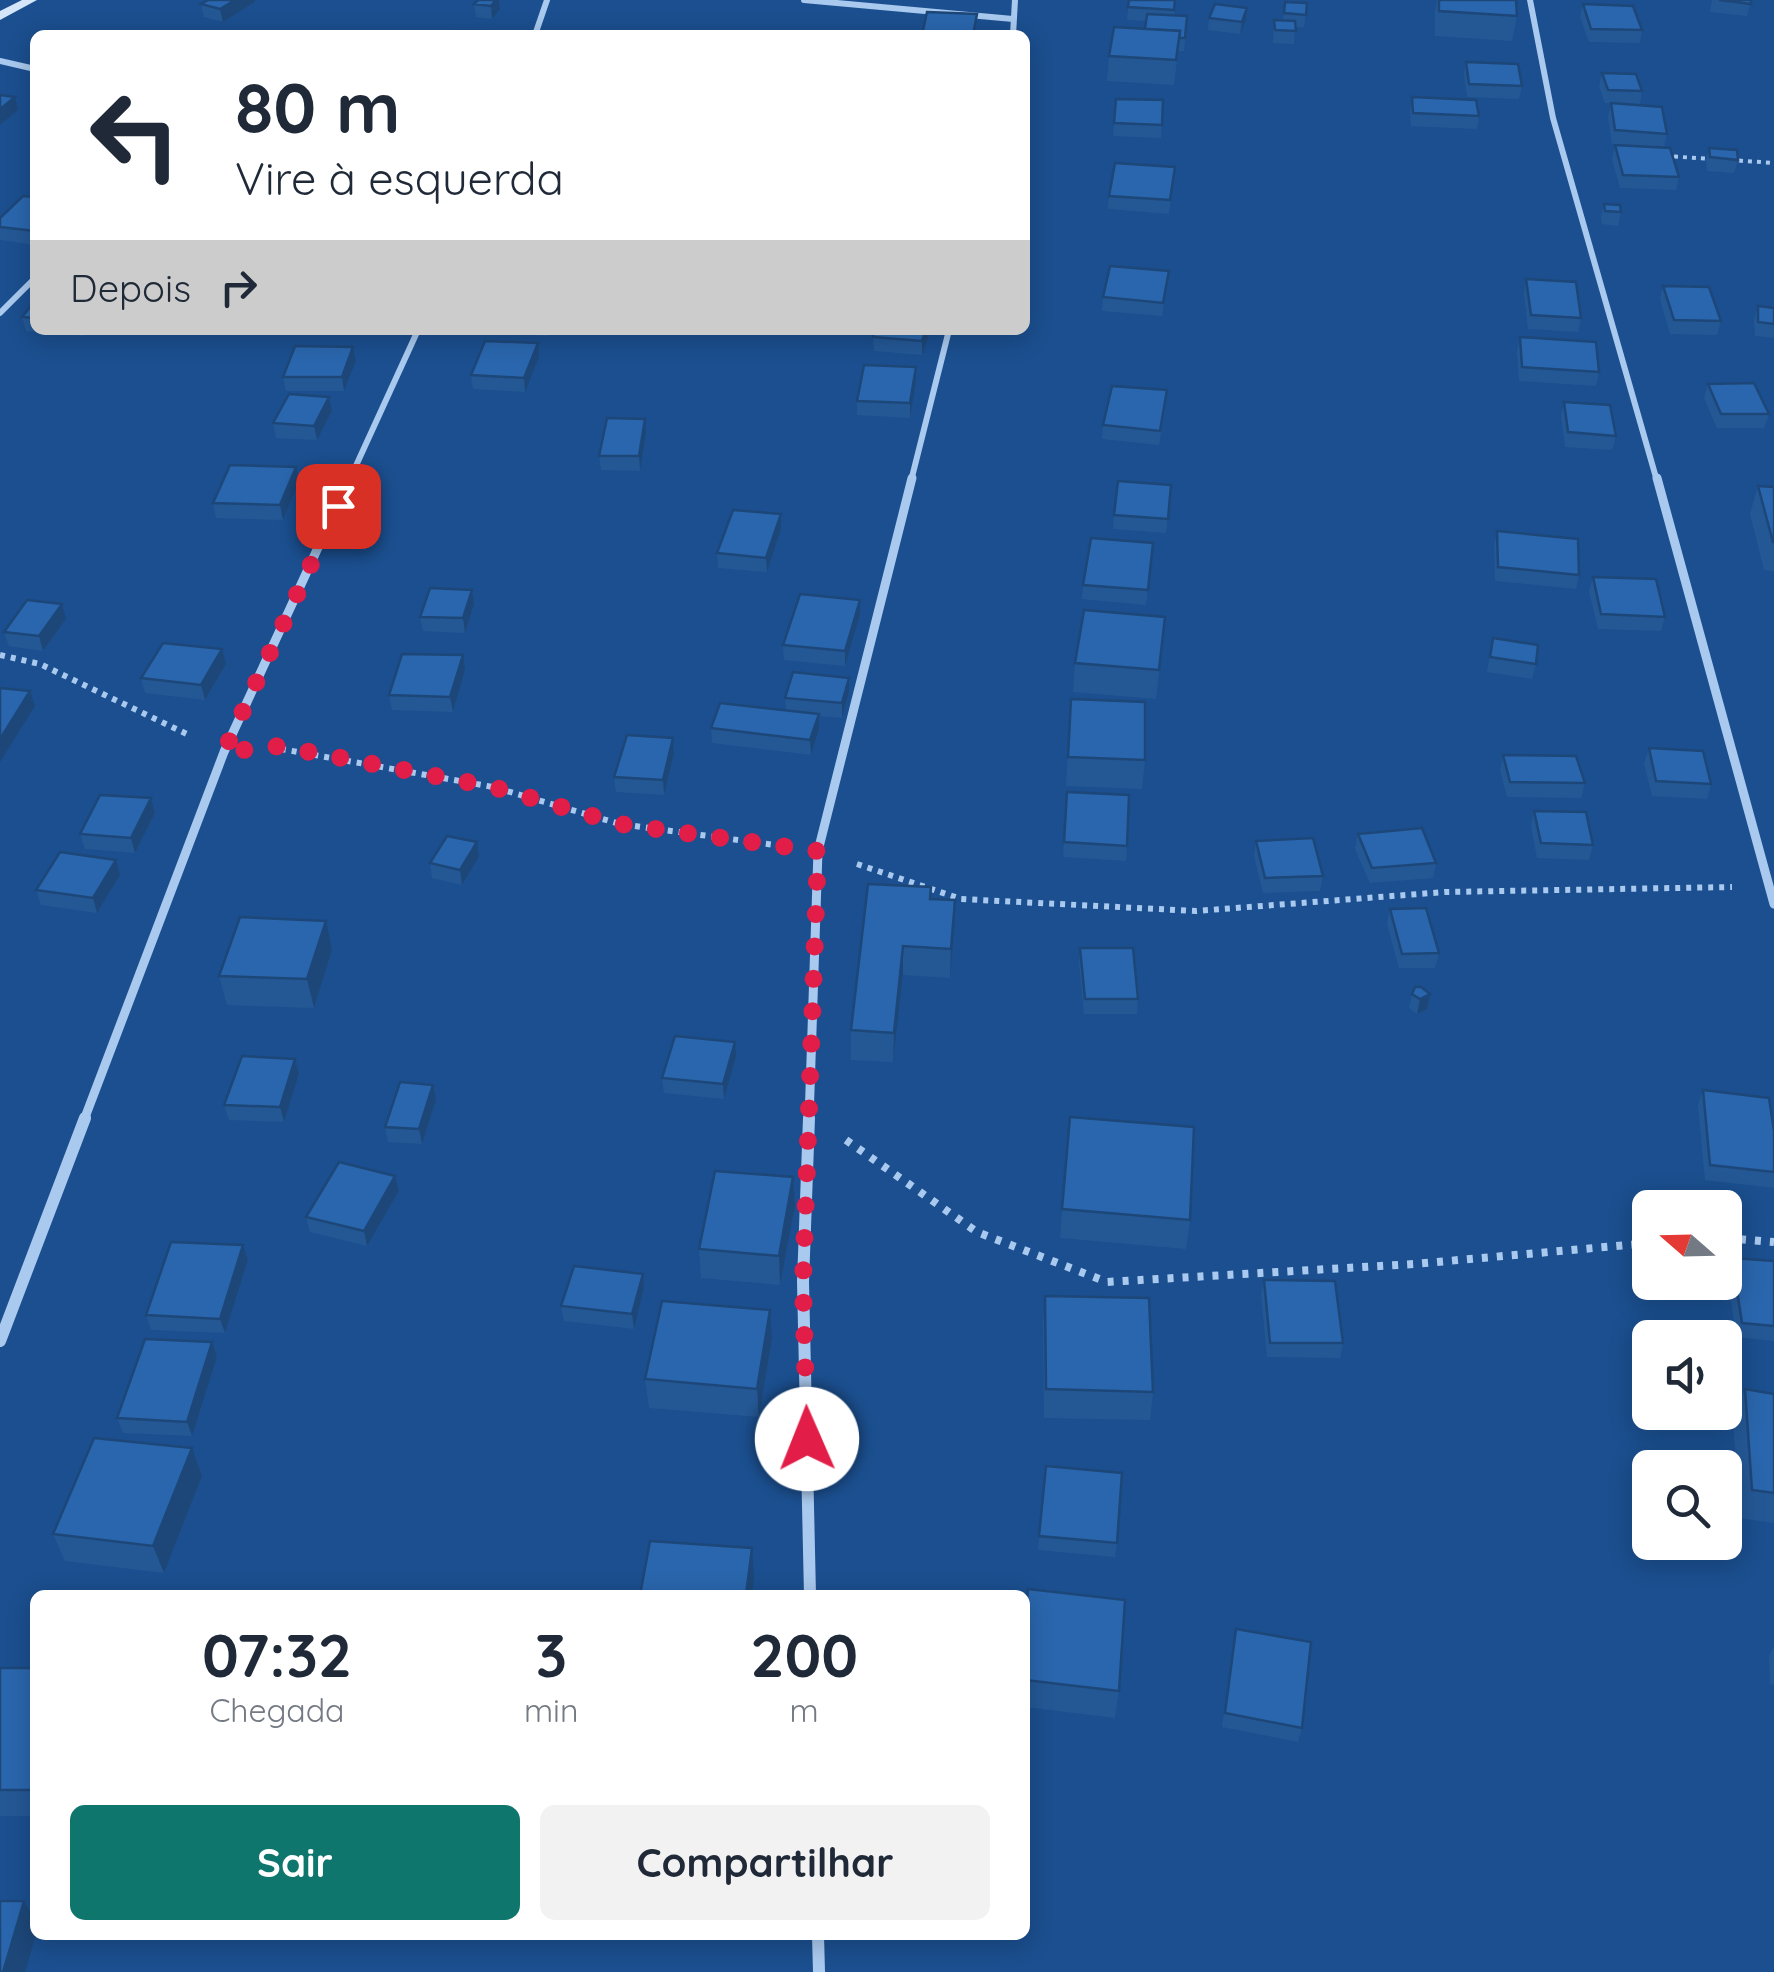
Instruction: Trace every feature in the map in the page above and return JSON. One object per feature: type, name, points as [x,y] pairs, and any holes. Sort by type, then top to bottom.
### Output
[{"type":"main road","points":[[0,16],[31,0]]},
{"type":"street","points":[[536,30],[547,0]]},
{"type":"street","points":[[804,0],[1013,20]]},
{"type":"street","points":[[1013,30],[1015,0]]},
{"type":"street","points":[[1530,0],[1552,118],[1628,371],[1774,904]]},
{"type":"street","points":[[0,61],[30,68]]},
{"type":"street","points":[[0,313],[30,283]]},
{"type":"street","points":[[0,1340],[224,752],[416,335]]},
{"type":"street","points":[[810,1590],[803,1282],[818,851],[948,335]]},
{"type":"street","points":[[818,1940],[820,1972]]},
{"type":"path","points":[[1658,156],[1774,163]]},
{"type":"path","points":[[0,654],[40,664],[224,752],[279,746],[493,787],[620,824],[818,851],[961,899],[1196,910],[1446,892],[1770,888]]},
{"type":"path","points":[[808,1113],[977,1232],[1107,1282],[1414,1264],[1632,1245]]},
{"type":"path","points":[[1742,1239],[1774,1242]]},
{"type":"building","points":[[208,0],[235,0],[220,9],[201,4]]},
{"type":"building","points":[[478,0],[496,0],[491,6],[474,4]]},
{"type":"building","points":[[1129,0],[1175,0],[1174,10],[1128,7]]},
{"type":"building","points":[[1439,0],[1516,0],[1517,16],[1439,11]]},
{"type":"building","points":[[1719,0],[1751,0],[1751,4]]},
{"type":"building","points":[[1285,2],[1307,3],[1306,15],[1284,13]]},
{"type":"building","points":[[1215,4],[1247,8],[1242,22],[1209,18]]},
{"type":"building","points":[[1583,4],[1633,6],[1642,30],[1591,29]]},
{"type":"building","points":[[927,12],[977,14],[974,30],[923,30]]},
{"type":"building","points":[[1147,14],[1187,16],[1185,38],[1179,38],[1180,31],[1145,29]]},
{"type":"building","points":[[1274,20],[1295,21],[1296,31],[1275,30]]},
{"type":"building","points":[[1114,27],[1180,31],[1176,60],[1109,56]]},
{"type":"building","points":[[1466,62],[1518,64],[1522,86],[1469,84]]},
{"type":"building","points":[[1602,73],[1636,74],[1642,91],[1608,90]]},
{"type":"building","points":[[0,95],[15,97],[0,109]]},
{"type":"building","points":[[1412,97],[1476,100],[1479,116],[1413,113]]},
{"type":"building","points":[[1116,99],[1163,100],[1162,125],[1114,123]]},
{"type":"building","points":[[1611,103],[1662,107],[1667,134],[1615,130]]},
{"type":"building","points":[[1615,145],[1670,148],[1679,177],[1623,175]]},
{"type":"building","points":[[1709,148],[1737,150],[1738,160],[1710,157]]},
{"type":"building","points":[[1115,163],[1175,167],[1170,200],[1109,196]]},
{"type":"building","points":[[23,196],[30,197],[30,230],[0,227],[0,218]]},
{"type":"building","points":[[1604,204],[1620,205],[1621,212],[1605,211]]},
{"type":"building","points":[[1110,266],[1169,271],[1163,303],[1103,297]]},
{"type":"building","points":[[1526,279],[1576,282],[1581,318],[1531,315]]},
{"type":"building","points":[[1663,286],[1709,287],[1721,321],[1674,320]]},
{"type":"building","points":[[1758,306],[1774,308],[1774,324],[1758,322]]},
{"type":"building","points":[[874,335],[924,335],[922,341]]},
{"type":"building","points":[[1520,337],[1596,342],[1599,372],[1522,367]]},
{"type":"building","points":[[485,341],[538,343],[524,378],[471,375]]},
{"type":"building","points":[[295,346],[353,347],[342,377],[283,377]]},
{"type":"building","points":[[864,365],[916,367],[910,403],[857,401]]},
{"type":"building","points":[[1754,383],[1769,414],[1721,414],[1708,384]]},
{"type":"building","points":[[1112,386],[1167,390],[1160,431],[1103,425]]},
{"type":"building","points":[[289,394],[329,397],[314,426],[273,423]]},
{"type":"building","points":[[1564,402],[1610,405],[1616,436],[1568,432]]},
{"type":"building","points":[[607,418],[645,419],[639,456],[599,456]]},
{"type":"building","points":[[230,465],[296,467],[280,505],[213,503]]},
{"type":"building","points":[[1118,481],[1171,485],[1168,519],[1114,515]]},
{"type":"building","points":[[1758,486],[1774,487],[1774,542],[1773,542]]},
{"type":"building","points":[[733,510],[781,514],[766,558],[717,553]]},
{"type":"building","points":[[1497,531],[1578,539],[1579,575],[1498,567]]},
{"type":"building","points":[[1091,538],[1153,543],[1148,590],[1083,585]]},
{"type":"building","points":[[1593,577],[1656,579],[1665,617],[1601,614]]},
{"type":"building","points":[[430,588],[472,590],[463,618],[420,617]]},
{"type":"building","points":[[800,594],[860,600],[845,651],[783,645]]},
{"type":"building","points":[[27,600],[62,604],[39,636],[4,632]]},
{"type":"building","points":[[1084,610],[1165,617],[1159,670],[1075,663]]},
{"type":"building","points":[[1493,638],[1538,645],[1536,664],[1490,657]]},
{"type":"building","points":[[163,643],[222,649],[201,685],[141,678]]},
{"type":"building","points":[[402,654],[463,655],[450,697],[389,695]]},
{"type":"building","points":[[793,672],[849,678],[842,703],[785,698]]},
{"type":"building","points":[[0,688],[30,691],[0,739]]},
{"type":"building","points":[[1071,699],[1145,702],[1145,760],[1068,757]]},
{"type":"building","points":[[720,703],[819,714],[810,740],[711,728]]},
{"type":"building","points":[[627,735],[673,738],[663,780],[614,777]]},
{"type":"building","points":[[1649,748],[1703,751],[1711,784],[1656,781]]},
{"type":"building","points":[[1503,755],[1576,756],[1585,783],[1510,782]]},
{"type":"building","points":[[1067,792],[1129,795],[1127,846],[1064,842]]},
{"type":"building","points":[[100,795],[151,798],[131,838],[80,834]]},
{"type":"building","points":[[1534,811],[1586,812],[1593,845],[1541,843]]},
{"type":"building","points":[[1422,828],[1436,863],[1372,868],[1358,834]]},
{"type":"building","points":[[447,836],[477,842],[460,870],[430,863]]},
{"type":"building","points":[[1313,838],[1323,876],[1265,878],[1256,841]]},
{"type":"building","points":[[60,852],[116,860],[93,898],[36,890]]},
{"type":"building","points":[[868,884],[931,887],[930,899],[955,900],[951,949],[903,946],[894,1033],[851,1030]]},
{"type":"building","points":[[1426,908],[1439,953],[1402,954],[1390,909]]},
{"type":"building","points":[[240,917],[326,921],[307,979],[219,976]]},
{"type":"building","points":[[1080,948],[1133,948],[1138,999],[1085,999]]},
{"type":"building","points":[[1415,987],[1430,994],[1420,999],[1412,994]]},
{"type":"building","points":[[675,1036],[735,1042],[723,1084],[662,1078]]},
{"type":"building","points":[[242,1056],[295,1059],[280,1107],[224,1105]]},
{"type":"building","points":[[400,1082],[433,1085],[419,1129],[385,1127]]},
{"type":"building","points":[[1703,1090],[1769,1098],[1774,1172],[1710,1165]]},
{"type":"building","points":[[1070,1117],[1194,1127],[1190,1220],[1062,1209]]},
{"type":"building","points":[[339,1162],[395,1176],[364,1231],[306,1217]]},
{"type":"building","points":[[715,1171],[793,1177],[779,1256],[699,1249]]},
{"type":"building","points":[[171,1242],[243,1245],[220,1319],[146,1315]]},
{"type":"building","points":[[1742,1259],[1774,1261],[1774,1326],[1742,1320],[1738,1300],[1742,1300]]},
{"type":"building","points":[[574,1266],[643,1274],[632,1314],[561,1306]]},
{"type":"building","points":[[1264,1280],[1335,1281],[1343,1343],[1270,1343]]},
{"type":"building","points":[[1045,1296],[1149,1298],[1153,1392],[1046,1389]]},
{"type":"building","points":[[662,1301],[770,1310],[757,1389],[645,1379]]},
{"type":"building","points":[[145,1339],[212,1342],[187,1422],[117,1418]]},
{"type":"building","points":[[1745,1389],[1774,1394],[1774,1493],[1752,1490]]},
{"type":"building","points":[[94,1438],[192,1448],[153,1546],[53,1534]]},
{"type":"building","points":[[1046,1466],[1122,1473],[1117,1543],[1039,1536]]},
{"type":"building","points":[[650,1541],[752,1548],[747,1590],[641,1590]]},
{"type":"building","points":[[1028,1590],[1125,1600],[1119,1691],[1030,1681]]},
{"type":"building","points":[[1236,1629],[1311,1642],[1302,1728],[1225,1713]]},
{"type":"building","points":[[0,1668],[30,1668],[30,1790],[0,1790]]},
{"type":"building","points":[[0,1901],[24,1901],[3,1972],[0,1972]]},
{"type":"route","points":[[338,506],[224,752],[279,746],[493,787],[620,824],[818,851],[803,1282],[807,1439]]}]
